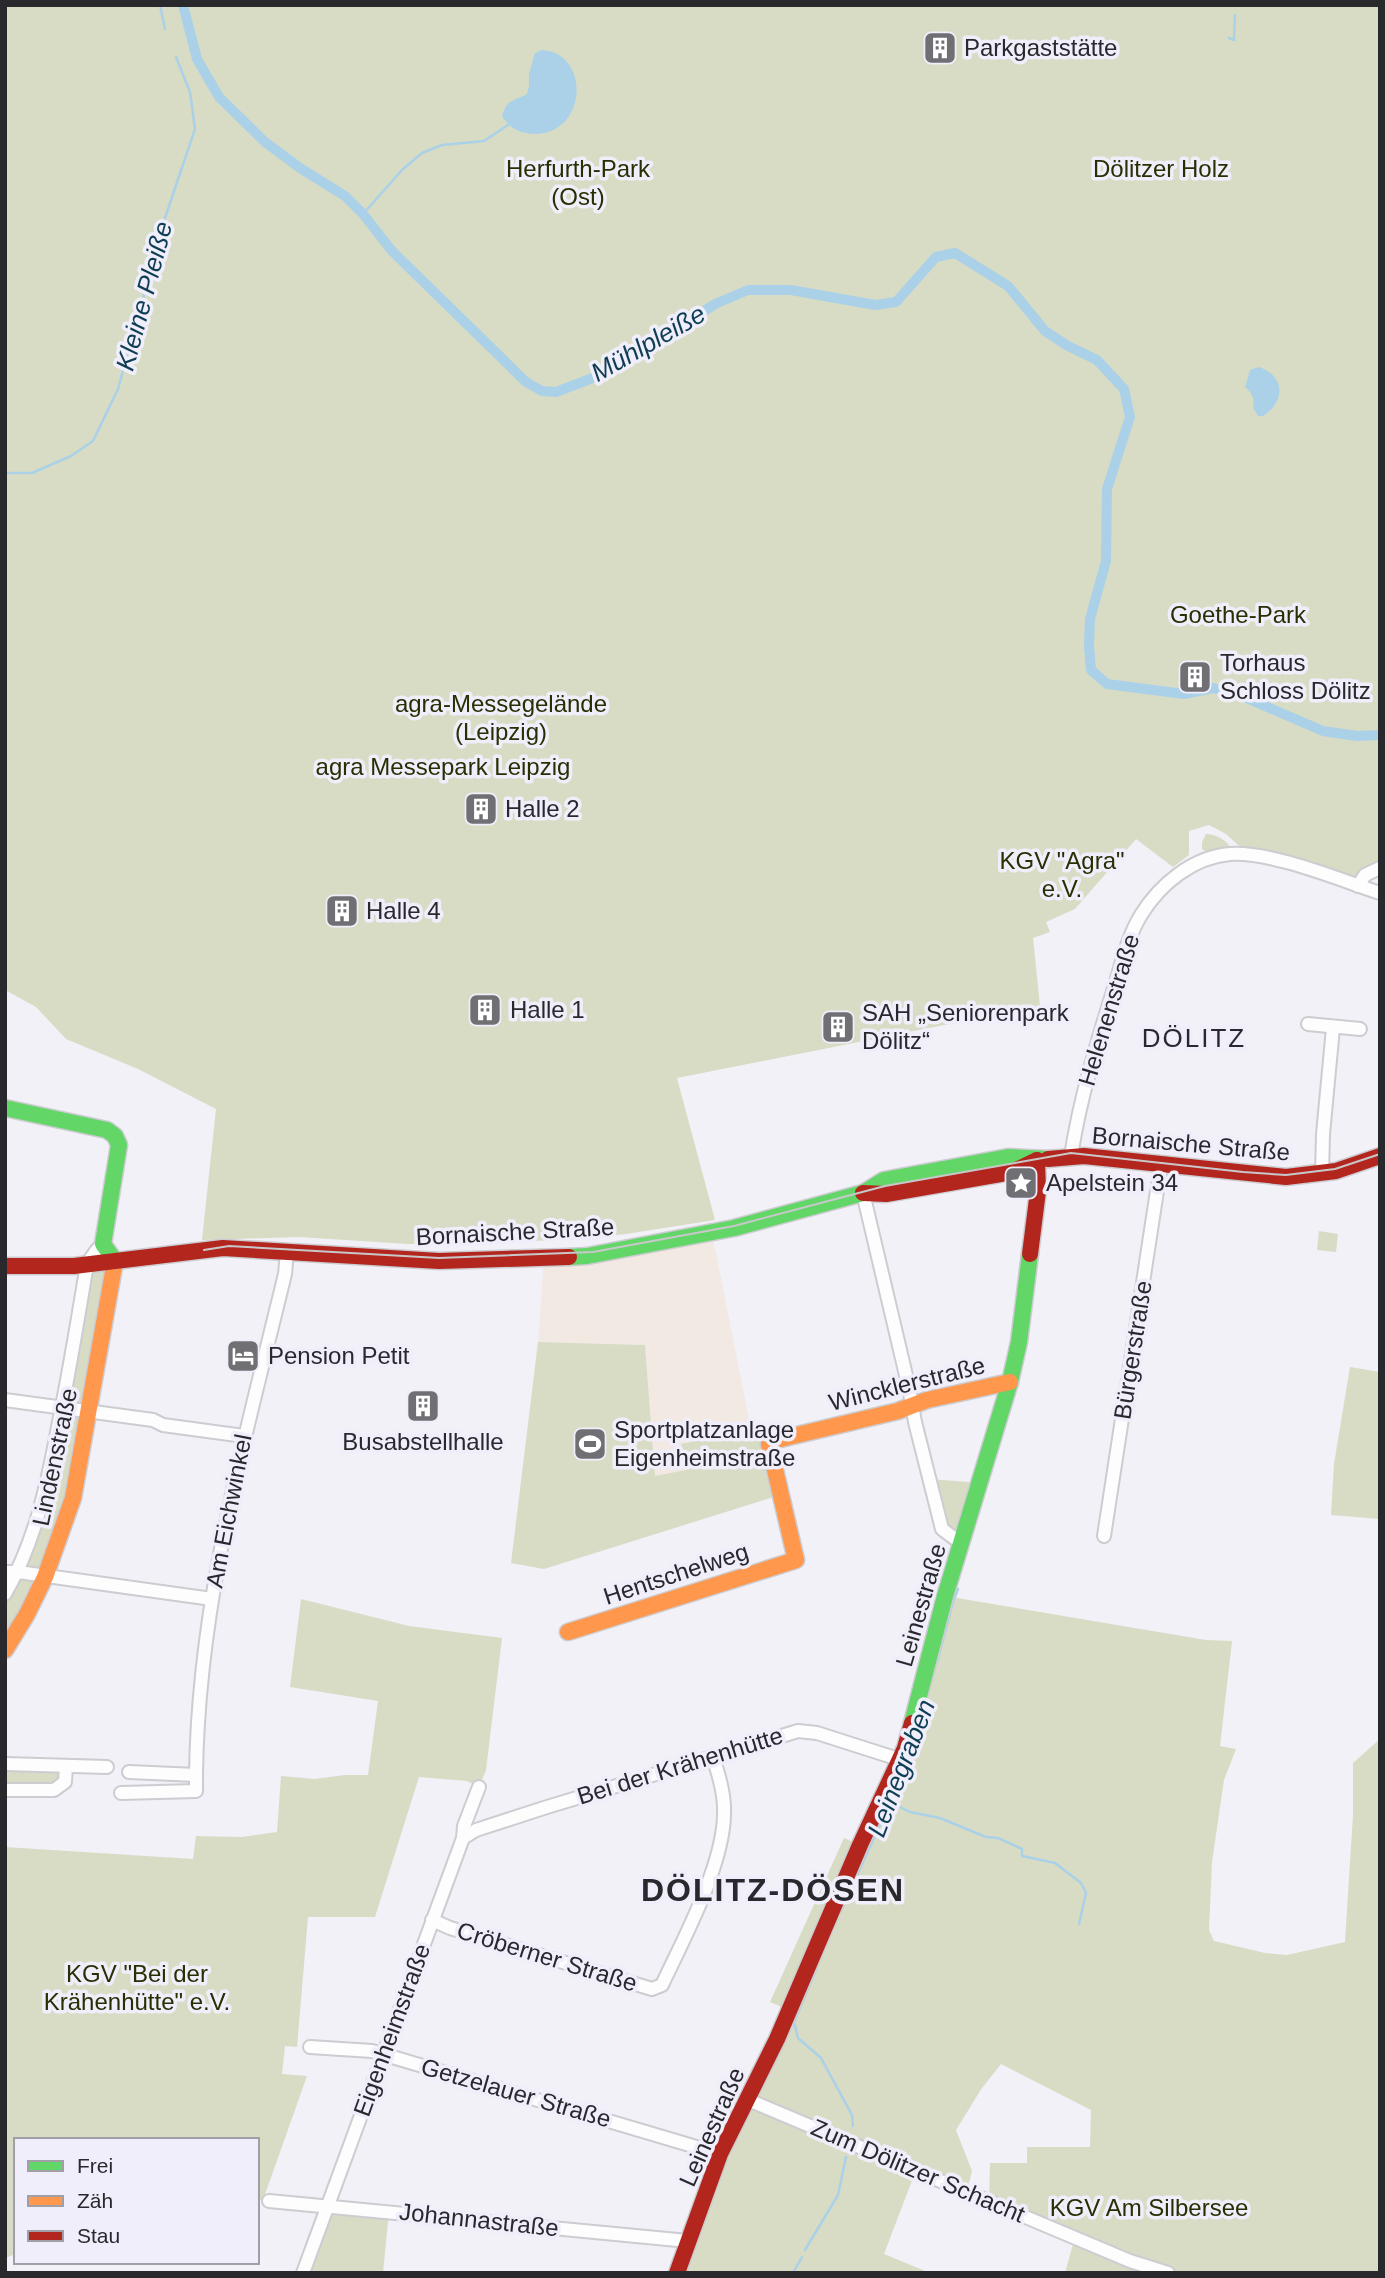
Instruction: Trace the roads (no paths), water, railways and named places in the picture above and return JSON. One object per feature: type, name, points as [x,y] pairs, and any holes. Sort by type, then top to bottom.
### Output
[{"type":"main road","points":[[5,1108],[107,1130],[115,1136],[119,1145],[103,1244],[115,1261]]},
{"type":"main road","name":"Bornaische Straße","points":[[5,1266],[74,1266],[229,1248],[439,1261],[593,1255],[712,1233],[863,1193],[884,1180],[1008,1157],[1037,1160],[1077,1156],[1270,1177],[1322,1174],[1380,1156]]},
{"type":"main road","name":"Leinestraße","points":[[677,2273],[720,2154],[777,2039],[860,1845],[900,1762],[1010,1382],[1019,1342],[1038,1191],[1037,1160]]},
{"type":"main road","name":"Lindenstraße","points":[[5,1650],[23,1624],[47,1576],[64,1532],[73,1498],[115,1261]]},
{"type":"main road","name":"Wincklerstraße","points":[[796,1560],[769,1444],[776,1440],[898,1412],[928,1400],[1010,1382]]},
{"type":"main road","name":"Hentschelweg","points":[[568,1632],[796,1560]]},
{"type":"street","name":"Helenenstraße","points":[[1077,1156],[1079,1111],[1130,938],[1140,916],[1165,884],[1194,864],[1228,854],[1248,854],[1358,886]]},
{"type":"street","points":[[1380,868],[1365,876],[1358,886],[1380,893]]},
{"type":"street","points":[[1308,1024],[1360,1029]]},
{"type":"street","points":[[1322,1174],[1333,1028]]},
{"type":"street","name":"Bürgerstraße","points":[[1104,1536],[1161,1165]]},
{"type":"street","points":[[863,1193],[942,1529],[962,1544]]},
{"type":"street","points":[[88,1264],[103,1244]]},
{"type":"street","name":"Am Eichwinkel","points":[[196,1775],[203,1673],[228,1506],[285,1274],[287,1252]]},
{"type":"street","name":"Lindenstraße","points":[[5,1594],[12,1572],[35,1527],[46,1490],[88,1264]]},
{"type":"street","points":[[5,1400],[153,1420],[163,1425],[244,1436]]},
{"type":"street","points":[[12,1572],[212,1599]]},
{"type":"street","name":"Bei der Krähenhütte","points":[[463,1838],[489,1825],[798,1731],[825,1735],[900,1762]]},
{"type":"street","name":"Cröberner Straße","points":[[432,1920],[471,1935],[609,1977],[652,1989],[662,1985],[720,1849],[724,1815],[723,1794],[713,1757]]},
{"type":"street","points":[[5,1764],[107,1767]]},
{"type":"street","points":[[5,1790],[54,1790],[65,1782],[66,1766]]},
{"type":"street","points":[[121,1793],[196,1791],[196,1775],[128,1772]]},
{"type":"street","name":"Eigenheimstraße","points":[[303,2273],[463,1838],[464,1826],[479,1787]]},
{"type":"street","name":"Getzelauer Straße","points":[[310,2047],[372,2051],[720,2154]]},
{"type":"street","name":"Zum Dölitzer Schacht","points":[[746,2099],[1130,2261],[1168,2273]]},
{"type":"street","name":"Johannastraße","points":[[269,2201],[688,2241]]},
{"type":"water","points":[[542,50],[558,55],[569,65],[575,78],[576,93],[573,109],[564,122],[551,131],[533,134],[515,129],[502,116],[508,104],[527,94],[535,53]]},
{"type":"water","points":[[1259,367],[1274,376],[1279,390],[1275,404],[1263,416],[1258,416],[1253,408],[1254,401],[1245,387],[1250,370]]},
{"type":"waterway","name":"Kleine Pleiße","points":[[160,5],[165,29]]},
{"type":"waterway","name":"Mühlpleiße","points":[[183,5],[197,59],[219,97],[265,142],[345,196],[392,251],[526,382],[542,391],[556,392],[611,371],[715,304],[748,290],[791,290],[875,305],[896,302],[936,257],[955,253],[1008,286],[1045,331],[1097,360],[1124,389],[1130,417],[1107,489],[1106,561],[1090,619],[1091,670],[1107,684],[1184,694],[1213,688],[1242,696],[1323,731],[1357,736],[1380,735]]},
{"type":"waterway","points":[[1229,38],[1234,40],[1235,15]]},
{"type":"waterway","name":"Kleine Pleiße","points":[[5,473],[32,473],[71,456],[93,441],[118,389],[165,218],[195,129],[190,92],[176,57]]},
{"type":"waterway","points":[[363,214],[402,170],[422,153],[442,145],[484,141],[508,125]]},
{"type":"waterway","name":"Leinegraben","points":[[937,1662],[958,1589]]},
{"type":"waterway","name":"Leinegraben","points":[[840,1913],[911,1756]]},
{"type":"waterway","points":[[890,1802],[910,1812],[940,1818],[986,1837],[998,1838],[1022,1849],[1022,1856],[1055,1863],[1081,1883],[1086,1893],[1079,1924]]},
{"type":"waterway","name":"Leinegraben","points":[[816,1970],[794,2022],[798,2038],[821,2058],[852,2115],[853,2126]]},
{"type":"waterway","name":"Leinegraben","points":[[805,2250],[838,2195],[846,2157]]},
{"type":"waterway","name":"Leinegraben","points":[[793,2273],[802,2257]]},
{"type":"tram line","points":[[204,1250],[229,1246],[439,1258],[593,1252],[734,1226],[885,1186],[1071,1153],[1286,1175],[1335,1169],[1380,1154]]},
{"type":"place","name":"Parkgaststätte","points":[[940,48]]},
{"type":"place","name":"Torhaus Schloss Dölitz","points":[[1195,677]]},
{"type":"place","name":"Halle 2","points":[[481,809]]},
{"type":"place","name":"Halle 4","points":[[342,911]]},
{"type":"place","name":"Halle 1","points":[[485,1010]]},
{"type":"place","name":"SAH „Seniorenpark Dölitz“","points":[[838,1027]]},
{"type":"place","name":"Apelstein 34","points":[[1021,1183]]},
{"type":"place","name":"Pension Petit","points":[[243,1356]]},
{"type":"place","name":"Busabstellhalle","points":[[423,1406]]},
{"type":"place","name":"Sportplatzanlage Eigenheimstraße","points":[[590,1444]]},
{"type":"district","name":"DÖLITZ","points":[[1194,1038]]},
{"type":"district","name":"DÖLITZ-DÖSEN","points":[[773,1890]]},
{"type":"park label","name":"Dölitzer Holz","points":[[1161,169]]},
{"type":"park label","name":"Herfurth-Park (Ost)","points":[[578,183]]},
{"type":"park label","name":"Goethe-Park","points":[[1238,615]]},
{"type":"park label","name":"agra-Messegelände (Leipzig)","points":[[501,718]]},
{"type":"park label","name":"agra Messepark Leipzig","points":[[443,767]]},
{"type":"park label","name":"KGV \"Agra\" e.V.","points":[[1062,875]]},
{"type":"park label","name":"KGV \"Bei der Krähenhütte\" e.V.","points":[[137,1988]]},
{"type":"park label","name":"KGV Am Silbersee","points":[[1149,2208]]}]
